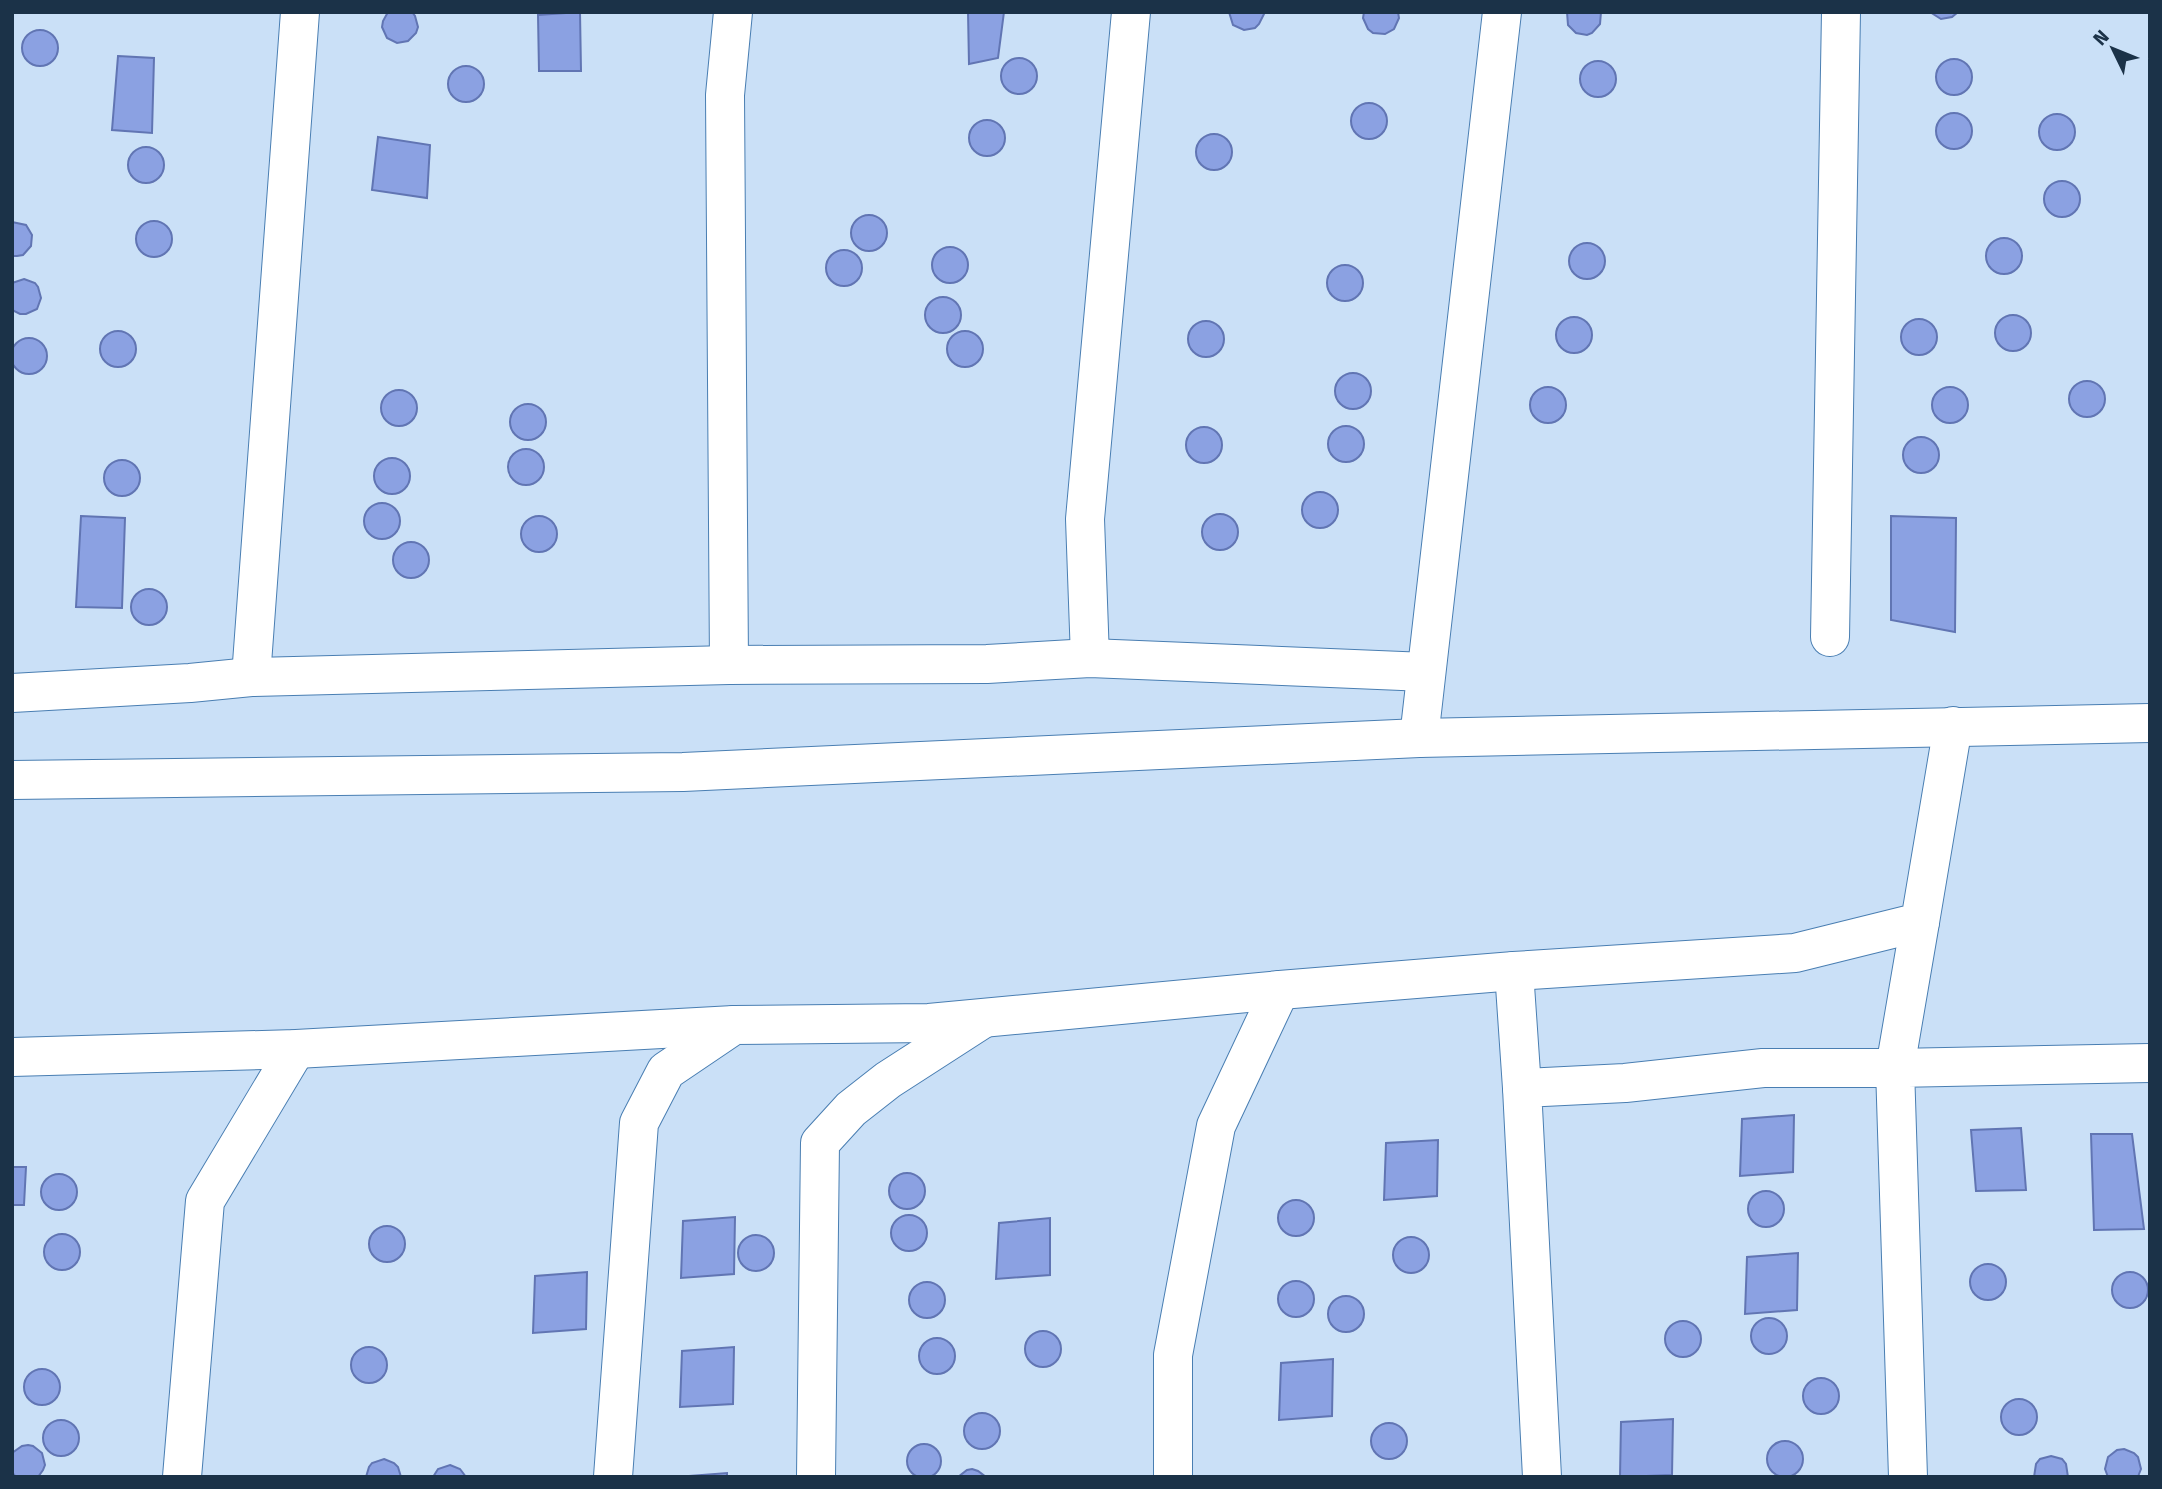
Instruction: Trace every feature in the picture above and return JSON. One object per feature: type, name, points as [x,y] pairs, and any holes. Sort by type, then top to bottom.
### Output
[{"type":"street","points":[[251,677],[300,12]]},
{"type":"street","points":[[729,666],[725,95],[733,12]]},
{"type":"street","points":[[1090,658],[1085,519],[1131,12]]},
{"type":"street","points":[[1419,738],[1502,12]]},
{"type":"street","points":[[1830,637],[1841,12]]},
{"type":"street","points":[[12,693],[251,677],[729,666],[987,664],[1090,658],[1426,672]]},
{"type":"street","points":[[12,780],[683,772],[1419,738],[2150,723]]},
{"type":"street","points":[[1908,1477],[1895,1068],[1954,726]]},
{"type":"street","points":[[12,1057],[296,1049],[734,1025],[929,1023],[1514,971],[1795,953],[1920,922]]},
{"type":"street","points":[[1514,971],[1542,1477]]},
{"type":"street","points":[[1173,1477],[1173,1355],[1216,1126],[1280,990]]},
{"type":"street","points":[[816,1477],[820,1143],[851,1109],[888,1080],[986,1017]]},
{"type":"street","points":[[613,1477],[639,1123],[666,1071],[734,1025]]},
{"type":"street","points":[[182,1477],[205,1201],[296,1049]]},
{"type":"street","points":[[1522,1088],[1625,1083],[1763,1068],[2150,1063]]},
{"type":"building","points":[[388,12],[412,12],[415,16],[418,27],[408,41],[397,43],[387,38],[382,27]]},
{"type":"building","points":[[580,12],[581,71],[539,71],[538,15]]},
{"type":"building","points":[[968,12],[1004,12],[998,58],[969,64]]},
{"type":"building","points":[[1229,12],[1264,14],[1255,28],[1244,30],[1233,25]]},
{"type":"building","points":[[1364,12],[1398,12],[1399,18],[1394,29],[1385,34],[1373,33],[1363,18]]},
{"type":"building","points":[[1567,12],[1601,12],[1600,24],[1587,35],[1576,33],[1568,25]]},
{"type":"building","points":[[1930,12],[1958,12],[1952,17],[1941,19]]},
{"type":"building","points":[[40,30],[52,36],[58,48],[52,60],[40,66],[28,60],[22,48],[28,36]]},
{"type":"building","points":[[118,56],[154,58],[152,133],[112,130]]},
{"type":"building","points":[[1019,58],[1031,64],[1037,76],[1031,88],[1019,94],[1007,88],[1001,76],[1007,64]]},
{"type":"building","points":[[1954,59],[1966,65],[1972,77],[1966,89],[1954,95],[1942,89],[1936,77],[1942,65]]},
{"type":"building","points":[[1598,61],[1610,67],[1616,79],[1610,91],[1598,97],[1586,91],[1580,79],[1586,67]]},
{"type":"building","points":[[466,66],[479,71],[484,84],[479,97],[466,102],[453,97],[448,84],[453,71]]},
{"type":"building","points":[[1369,103],[1382,108],[1387,121],[1382,134],[1369,139],[1356,134],[1351,121],[1356,108]]},
{"type":"building","points":[[1954,113],[1966,119],[1972,131],[1966,143],[1954,149],[1942,143],[1936,131],[1942,119]]},
{"type":"building","points":[[2057,114],[2069,120],[2075,132],[2069,144],[2057,150],[2045,144],[2039,132],[2045,120]]},
{"type":"building","points":[[987,120],[999,126],[1005,138],[999,150],[987,156],[975,150],[969,138],[975,126]]},
{"type":"building","points":[[1214,134],[1227,139],[1232,152],[1227,165],[1214,170],[1201,165],[1196,152],[1201,139]]},
{"type":"building","points":[[378,137],[430,145],[427,198],[372,190]]},
{"type":"building","points":[[146,147],[158,153],[164,165],[158,177],[146,183],[134,177],[128,165],[134,153]]},
{"type":"building","points":[[2062,181],[2074,187],[2080,199],[2074,211],[2062,217],[2050,211],[2044,199],[2050,187]]},
{"type":"building","points":[[869,215],[882,220],[887,233],[882,246],[869,251],[856,246],[851,233],[856,220]]},
{"type":"building","points":[[154,221],[166,227],[172,239],[166,251],[154,257],[142,251],[136,239],[142,227]]},
{"type":"building","points":[[12,222],[26,225],[32,235],[31,246],[23,255],[12,256]]},
{"type":"building","points":[[2004,238],[2017,243],[2022,256],[2017,269],[2004,274],[1991,269],[1986,256],[1991,243]]},
{"type":"building","points":[[1587,243],[1600,248],[1605,261],[1600,274],[1587,279],[1574,274],[1569,261],[1574,248]]},
{"type":"building","points":[[950,247],[963,252],[968,265],[963,278],[950,283],[937,278],[932,265],[937,252]]},
{"type":"building","points":[[844,250],[857,255],[862,268],[857,281],[844,286],[831,281],[826,268],[831,255]]},
{"type":"building","points":[[1345,265],[1357,271],[1363,283],[1357,295],[1345,301],[1333,295],[1327,283],[1333,271]]},
{"type":"building","points":[[24,279],[35,283],[41,298],[37,309],[20,314],[12,310],[12,283]]},
{"type":"building","points":[[943,297],[955,303],[961,315],[955,327],[943,333],[931,327],[925,315],[931,303]]},
{"type":"building","points":[[2013,315],[2025,321],[2031,333],[2025,345],[2013,351],[2001,345],[1995,333],[2001,321]]},
{"type":"building","points":[[1574,317],[1586,323],[1592,335],[1586,347],[1574,353],[1562,347],[1556,335],[1562,323]]},
{"type":"building","points":[[1919,319],[1932,324],[1937,337],[1932,350],[1919,355],[1906,350],[1901,337],[1906,324]]},
{"type":"building","points":[[1206,321],[1219,326],[1224,339],[1219,352],[1206,357],[1193,352],[1188,339],[1193,326]]},
{"type":"building","points":[[118,331],[131,336],[136,349],[131,362],[118,367],[105,362],[100,349],[105,336]]},
{"type":"building","points":[[965,331],[977,337],[983,349],[977,361],[965,367],[953,361],[947,349],[953,337]]},
{"type":"building","points":[[29,338],[41,344],[47,356],[41,368],[29,374],[17,368],[11,356],[17,344]]},
{"type":"building","points":[[1353,373],[1366,378],[1371,391],[1366,404],[1353,409],[1340,404],[1335,391],[1340,378]]},
{"type":"building","points":[[2087,381],[2099,387],[2105,399],[2099,411],[2087,417],[2075,411],[2069,399],[2075,387]]},
{"type":"building","points":[[1548,387],[1560,393],[1566,405],[1560,417],[1548,423],[1536,417],[1530,405],[1536,393]]},
{"type":"building","points":[[1950,387],[1963,392],[1968,405],[1963,418],[1950,423],[1937,418],[1932,405],[1937,392]]},
{"type":"building","points":[[399,390],[412,395],[417,408],[412,421],[399,426],[386,421],[381,408],[386,395]]},
{"type":"building","points":[[528,404],[540,410],[546,422],[540,434],[528,440],[516,434],[510,422],[516,410]]},
{"type":"building","points":[[1346,426],[1358,432],[1364,444],[1358,456],[1346,462],[1334,456],[1328,444],[1334,432]]},
{"type":"building","points":[[1204,427],[1217,432],[1222,445],[1217,458],[1204,463],[1191,458],[1186,445],[1191,432]]},
{"type":"building","points":[[1921,437],[1933,443],[1939,455],[1933,467],[1921,473],[1909,467],[1903,455],[1909,443]]},
{"type":"building","points":[[526,449],[538,455],[544,467],[538,479],[526,485],[514,479],[508,467],[514,455]]},
{"type":"building","points":[[392,458],[405,463],[410,476],[405,489],[392,494],[379,489],[374,476],[379,463]]},
{"type":"building","points":[[122,460],[135,465],[140,478],[135,491],[122,496],[109,491],[104,478],[109,465]]},
{"type":"building","points":[[1320,492],[1332,498],[1338,510],[1332,522],[1320,528],[1308,522],[1302,510],[1308,498]]},
{"type":"building","points":[[382,503],[395,508],[400,521],[395,534],[382,539],[369,534],[364,521],[369,508]]},
{"type":"building","points":[[1220,514],[1233,519],[1238,532],[1233,545],[1220,550],[1207,545],[1202,532],[1207,519]]},
{"type":"building","points":[[81,516],[125,518],[122,608],[76,607]]},
{"type":"building","points":[[539,516],[552,521],[557,534],[552,547],[539,552],[526,547],[521,534],[526,521]]},
{"type":"building","points":[[1891,516],[1956,518],[1955,632],[1891,620]]},
{"type":"building","points":[[411,542],[423,548],[429,560],[423,572],[411,578],[399,572],[393,560],[399,548]]},
{"type":"building","points":[[149,589],[162,594],[167,607],[162,620],[149,625],[136,620],[131,607],[136,594]]},
{"type":"building","points":[[1794,1115],[1793,1172],[1740,1176],[1742,1119]]},
{"type":"building","points":[[2021,1128],[2026,1190],[1976,1191],[1971,1130]]},
{"type":"building","points":[[2091,1134],[2132,1134],[2144,1229],[2094,1230]]},
{"type":"building","points":[[1438,1140],[1437,1196],[1384,1200],[1386,1143]]},
{"type":"building","points":[[12,1167],[26,1167],[24,1205],[12,1205]]},
{"type":"building","points":[[907,1173],[920,1178],[925,1191],[920,1204],[907,1209],[894,1204],[889,1191],[894,1178]]},
{"type":"building","points":[[59,1174],[72,1179],[77,1192],[72,1205],[59,1210],[46,1205],[41,1192],[46,1179]]},
{"type":"building","points":[[1766,1191],[1779,1196],[1784,1209],[1779,1222],[1766,1227],[1753,1222],[1748,1209],[1753,1196]]},
{"type":"building","points":[[1296,1200],[1309,1205],[1314,1218],[1309,1231],[1296,1236],[1283,1231],[1278,1218],[1283,1205]]},
{"type":"building","points":[[909,1215],[921,1221],[927,1233],[921,1245],[909,1251],[897,1245],[891,1233],[897,1221]]},
{"type":"building","points":[[735,1217],[734,1274],[681,1278],[683,1221]]},
{"type":"building","points":[[1050,1218],[1050,1275],[996,1279],[999,1223]]},
{"type":"building","points":[[387,1226],[400,1231],[405,1244],[400,1257],[387,1262],[374,1257],[369,1244],[374,1231]]},
{"type":"building","points":[[62,1234],[74,1240],[80,1252],[74,1264],[62,1270],[50,1264],[44,1252],[50,1240]]},
{"type":"building","points":[[756,1235],[768,1241],[774,1253],[768,1265],[756,1271],[744,1265],[738,1253],[744,1241]]},
{"type":"building","points":[[1411,1237],[1424,1242],[1429,1255],[1424,1268],[1411,1273],[1398,1268],[1393,1255],[1398,1242]]},
{"type":"building","points":[[1798,1253],[1797,1310],[1745,1314],[1747,1257]]},
{"type":"building","points":[[1988,1264],[2001,1269],[2006,1282],[2001,1295],[1988,1300],[1975,1295],[1970,1282],[1975,1269]]},
{"type":"building","points":[[587,1272],[586,1329],[533,1333],[535,1276]]},
{"type":"building","points":[[2130,1272],[2143,1277],[2148,1290],[2143,1303],[2130,1308],[2117,1303],[2112,1290],[2117,1277]]},
{"type":"building","points":[[1296,1281],[1309,1286],[1314,1299],[1309,1312],[1296,1317],[1283,1312],[1278,1299],[1283,1286]]},
{"type":"building","points":[[927,1282],[940,1287],[945,1300],[940,1313],[927,1318],[914,1313],[909,1300],[914,1287]]},
{"type":"building","points":[[1346,1296],[1359,1301],[1364,1314],[1359,1327],[1346,1332],[1333,1327],[1328,1314],[1333,1301]]},
{"type":"building","points":[[1769,1318],[1782,1323],[1787,1336],[1782,1349],[1769,1354],[1756,1349],[1751,1336],[1756,1323]]},
{"type":"building","points":[[1683,1321],[1695,1327],[1701,1339],[1695,1351],[1683,1357],[1671,1351],[1665,1339],[1671,1327]]},
{"type":"building","points":[[1043,1331],[1056,1336],[1061,1349],[1056,1362],[1043,1367],[1030,1362],[1025,1349],[1030,1336]]},
{"type":"building","points":[[937,1338],[950,1343],[955,1356],[950,1369],[937,1374],[924,1369],[919,1356],[924,1343]]},
{"type":"building","points":[[369,1347],[382,1352],[387,1365],[382,1378],[369,1383],[356,1378],[351,1365],[356,1352]]},
{"type":"building","points":[[734,1347],[733,1404],[680,1407],[682,1351]]},
{"type":"building","points":[[1333,1359],[1332,1416],[1279,1420],[1281,1363]]},
{"type":"building","points":[[42,1369],[55,1374],[60,1387],[55,1400],[42,1405],[29,1400],[24,1387],[29,1374]]},
{"type":"building","points":[[1821,1378],[1833,1384],[1839,1396],[1833,1408],[1821,1414],[1809,1408],[1803,1396],[1809,1384]]},
{"type":"building","points":[[2019,1399],[2031,1405],[2037,1417],[2031,1429],[2019,1435],[2007,1429],[2001,1417],[2007,1405]]},
{"type":"building","points":[[982,1413],[995,1418],[1000,1431],[995,1444],[982,1449],[969,1444],[964,1431],[969,1418]]},
{"type":"building","points":[[1673,1419],[1672,1475],[1620,1477],[1621,1422]]},
{"type":"building","points":[[61,1420],[74,1425],[79,1438],[74,1451],[61,1456],[48,1451],[43,1438],[48,1425]]},
{"type":"building","points":[[1389,1423],[1401,1429],[1407,1441],[1401,1453],[1389,1459],[1377,1453],[1371,1441],[1377,1429]]},
{"type":"building","points":[[1785,1441],[1797,1447],[1803,1459],[1797,1471],[1785,1477],[1773,1471],[1767,1459],[1773,1447]]},
{"type":"building","points":[[924,1444],[936,1449],[941,1461],[936,1473],[924,1478],[912,1473],[907,1461],[912,1449]]},
{"type":"building","points":[[28,1445],[42,1453],[45,1465],[38,1477],[16,1477],[12,1472],[12,1453]]},
{"type":"building","points":[[2124,1449],[2138,1457],[2141,1469],[2138,1477],[2108,1477],[2105,1469],[2108,1457],[2117,1450]]},
{"type":"building","points":[[2051,1456],[2062,1459],[2066,1464],[2068,1477],[2034,1477],[2036,1464],[2040,1459]]},
{"type":"building","points":[[384,1459],[398,1467],[401,1477],[366,1477],[372,1463]]},
{"type":"building","points":[[450,1465],[460,1469],[466,1477],[433,1477],[438,1469]]},
{"type":"building","points":[[972,1469],[986,1477],[958,1477],[967,1470]]},
{"type":"building","points":[[727,1473],[727,1477],[676,1477]]}]
